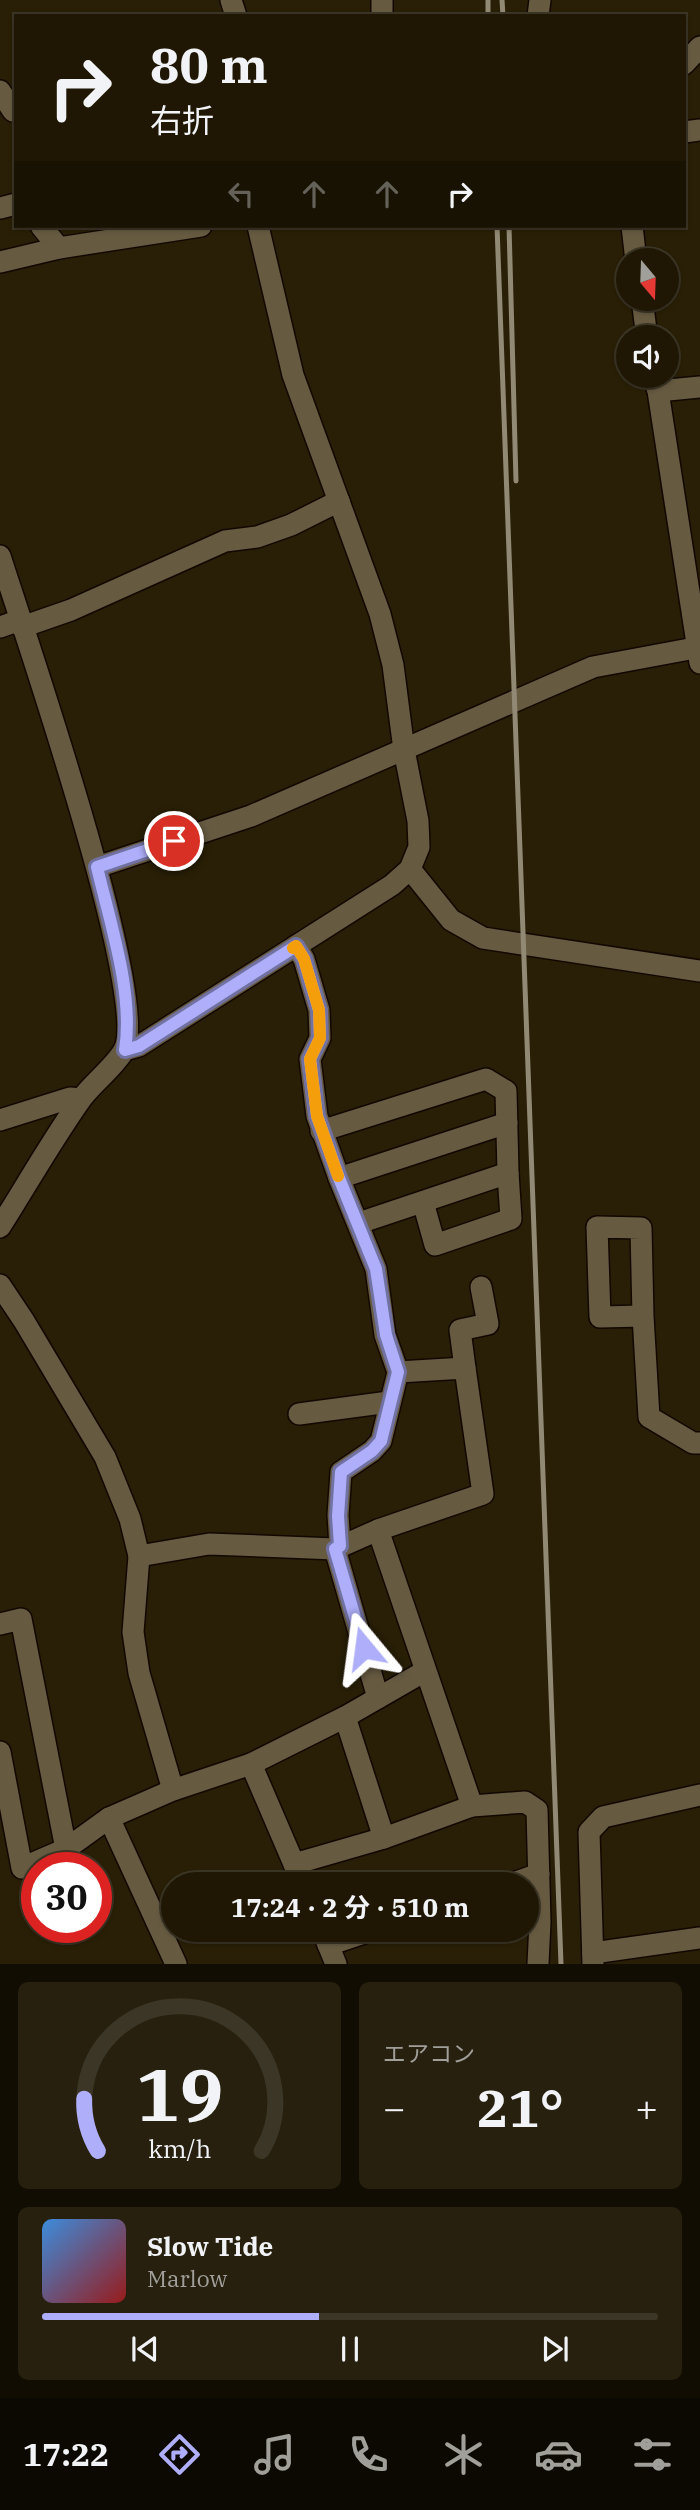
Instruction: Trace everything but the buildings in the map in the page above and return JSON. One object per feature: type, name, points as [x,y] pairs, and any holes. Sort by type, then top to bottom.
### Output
[{"type":"street","points":[[686,62],[700,47]]},
{"type":"street","points":[[0,91],[14,115]]},
{"type":"street","points":[[43,228],[59,248]]},
{"type":"street","points":[[0,262],[59,248],[188,228]]},
{"type":"street","points":[[0,1227],[80,1100],[125,1050],[139,1046],[392,885],[410,869],[419,847],[418,821],[404,750],[393,665],[380,614],[293,374],[258,228]]},
{"type":"street","points":[[632,228],[635,248]]},
{"type":"street","points":[[679,386],[700,387]]},
{"type":"street","points":[[97,867],[251,816],[593,667],[699,653],[657,388]]},
{"type":"street","points":[[14,625],[71,610],[225,541],[257,537],[291,525],[339,501]]},
{"type":"street","points":[[0,556],[14,625],[97,867],[126,999],[129,1026],[125,1050]]},
{"type":"street","points":[[410,869],[451,920],[483,938],[700,971]]},
{"type":"street","points":[[296,946],[304,959],[319,1010],[320,1038],[310,1059],[321,1131],[376,1269],[386,1335],[398,1372],[381,1441],[372,1451],[341,1472],[338,1516],[337,1548],[378,1698]]},
{"type":"street","points":[[321,1131],[486,1079],[506,1091],[511,1219],[435,1245],[423,1202]]},
{"type":"street","points":[[0,1120],[70,1098],[80,1100]]},
{"type":"street","points":[[339,1178],[507,1122]]},
{"type":"street","points":[[359,1223],[508,1173]]},
{"type":"street","points":[[643,1316],[600,1317],[597,1227],[641,1228],[649,1417],[693,1443],[700,1443]]},
{"type":"street","points":[[0,1284],[104,1457],[130,1519],[139,1556],[133,1632],[137,1659],[173,1790]]},
{"type":"street","points":[[139,1556],[209,1544],[337,1548],[379,1530],[483,1494],[460,1331],[488,1324],[481,1287]]},
{"type":"street","points":[[398,1372],[465,1368]]},
{"type":"street","points":[[299,1414],[389,1402]]},
{"type":"street","points":[[379,1530],[472,1806]]},
{"type":"street","points":[[0,1624],[21,1619],[66,1849]]},
{"type":"street","points":[[0,1752],[22,1868],[66,1849],[108,1818],[173,1790],[251,1764],[345,1717],[425,1671]]},
{"type":"street","points":[[345,1717],[384,1838]]},
{"type":"street","points":[[251,1764],[297,1872]]},
{"type":"street","points":[[700,1795],[603,1817],[589,1832],[593,1959],[700,1938]]},
{"type":"street","points":[[294,1864],[384,1838],[472,1806],[525,1802],[537,1810],[539,1872]]},
{"type":"street","points":[[108,1818],[176,1964]]},
{"type":"street","points":[[538,1964],[539,1874]]},
{"type":"railway","points":[[488,0],[488,14]]},
{"type":"railway","points":[[502,0],[503,14]]},
{"type":"railway","points":[[497,228],[561,1964]]},
{"type":"railway","points":[[509,228],[516,481]]},
{"type":"slow traffic","points":[[293,948],[296,946],[304,959],[319,1010],[320,1038],[310,1059],[317,1116],[338,1176]]},
{"type":"route","points":[[174,841],[97,867],[126,999],[129,1026],[125,1050],[139,1046],[296,946],[304,959],[319,1010],[320,1038],[310,1059],[317,1116],[376,1269],[386,1335],[398,1372],[381,1441],[372,1451],[341,1472],[338,1516],[340,1546],[335,1549],[364,1648]]}]
